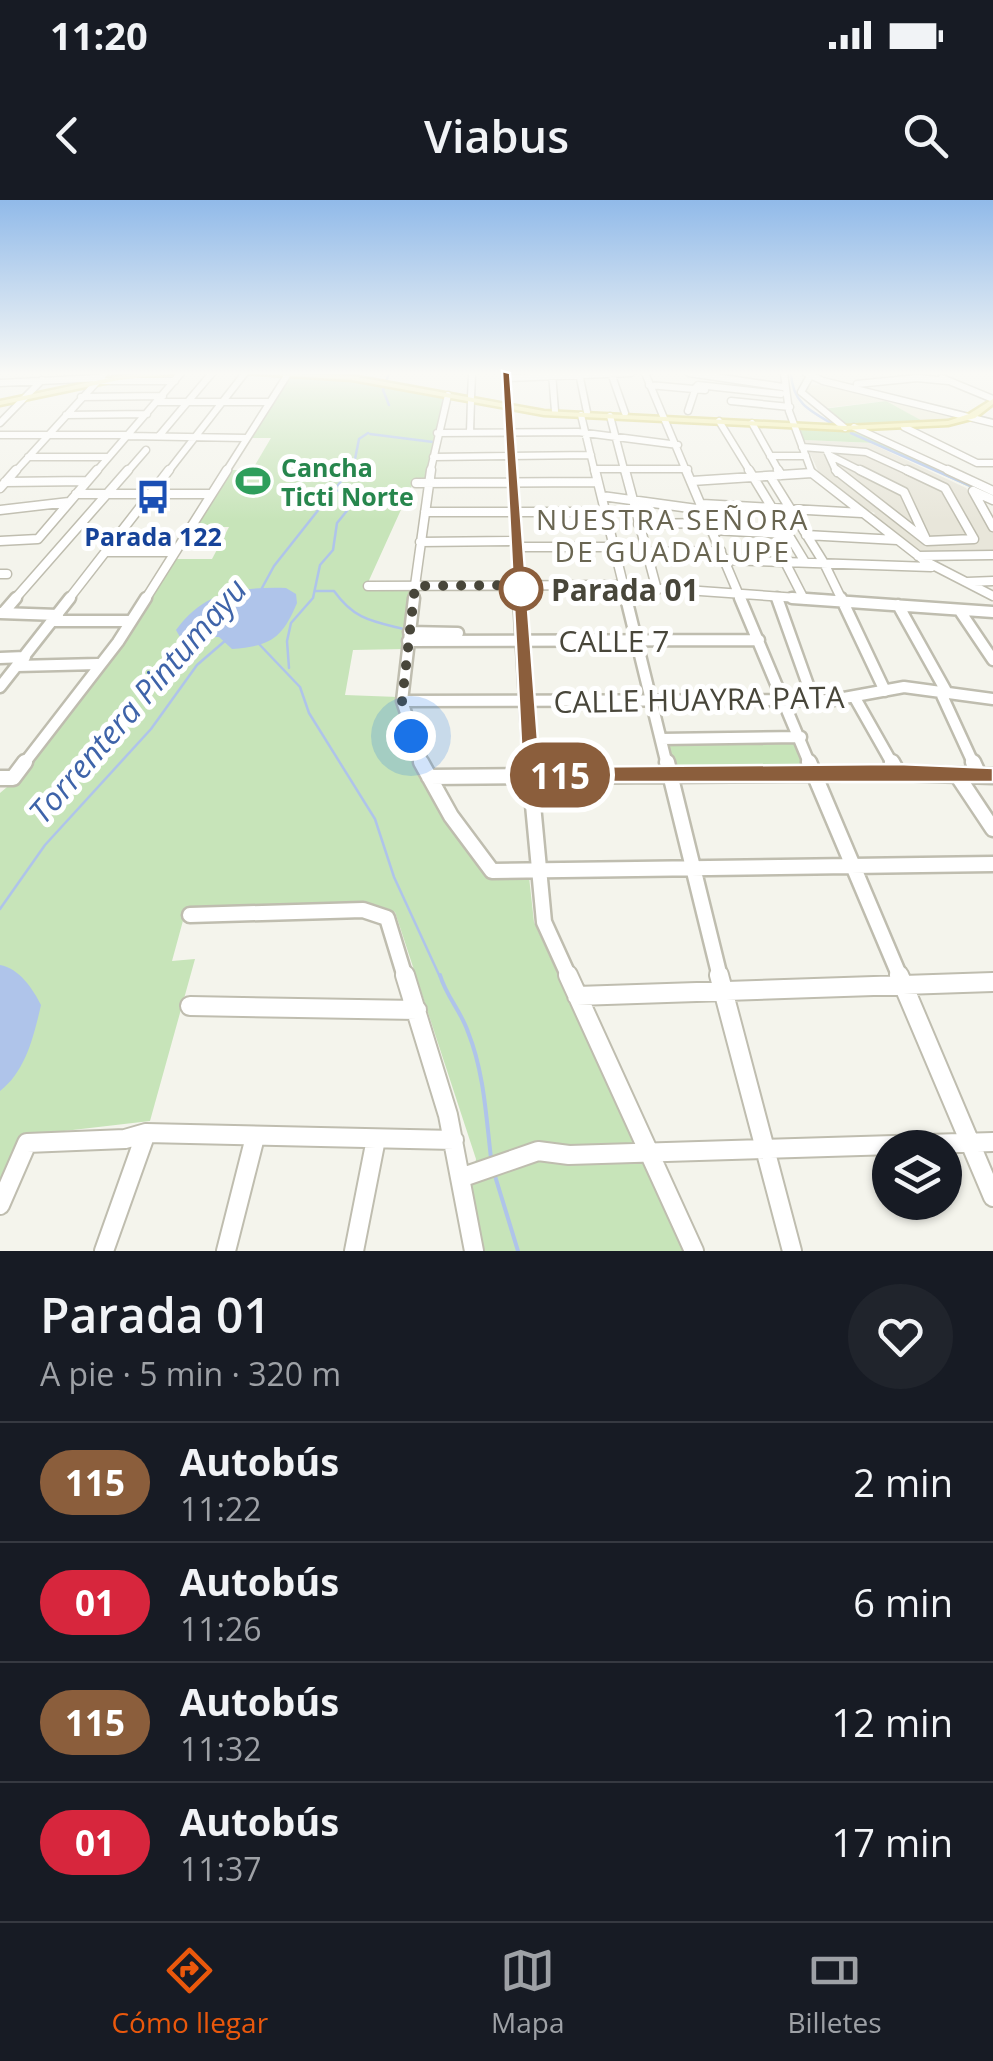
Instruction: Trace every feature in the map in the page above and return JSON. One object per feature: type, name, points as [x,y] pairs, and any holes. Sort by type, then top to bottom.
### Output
[{"type":"main road","points":[[736,422],[794,424]]},
{"type":"main road","points":[[762,422],[904,427],[948,422]]},
{"type":"street","points":[[3,485],[60,422]]},
{"type":"street","points":[[0,541],[38,539],[140,422]]},
{"type":"street","points":[[158,436],[170,422]]},
{"type":"street","points":[[0,687],[209,422]]},
{"type":"street","points":[[0,778],[13,778],[130,621],[257,422]]},
{"type":"street","points":[[440,422],[420,542],[402,701],[428,778],[460,832],[492,871],[993,864]]},
{"type":"street","points":[[470,422],[470,433]]},
{"type":"street","points":[[511,422],[530,776],[544,922],[694,1251]]},
{"type":"street","points":[[585,422],[762,1147],[792,1251]]},
{"type":"street","points":[[611,422],[657,590]]},
{"type":"street","points":[[667,422],[993,1197]]},
{"type":"street","points":[[720,422],[804,562]]},
{"type":"street","points":[[840,422],[993,491]]},
{"type":"street","points":[[752,423],[781,475]]},
{"type":"street","points":[[794,424],[812,473],[918,556],[993,596]]},
{"type":"street","points":[[904,427],[977,463],[993,462]]},
{"type":"street","points":[[436,433],[586,434],[678,446]]},
{"type":"street","points":[[0,435],[246,438]]},
{"type":"street","points":[[1,613],[146,450]]},
{"type":"street","points":[[770,456],[804,452],[827,452],[866,452],[945,488],[974,540],[927,541],[838,475],[827,452]]},
{"type":"street","points":[[827,452],[904,492],[927,541]]},
{"type":"street","points":[[433,456],[591,456]]},
{"type":"street","points":[[28,457],[108,457]]},
{"type":"street","points":[[594,468],[688,469]]},
{"type":"street","points":[[0,470],[16,470]]},
{"type":"street","points":[[892,486],[932,471]]},
{"type":"street","points":[[692,482],[812,473]]},
{"type":"street","points":[[770,476],[824,563],[885,692]]},
{"type":"street","points":[[3,485],[86,481]]},
{"type":"street","points":[[416,483],[598,482]]},
{"type":"street","points":[[993,500],[973,492],[993,526]]},
{"type":"street","points":[[0,510],[108,494],[210,494]]},
{"type":"street","points":[[602,496],[703,507],[862,513],[884,509]]},
{"type":"street","points":[[425,512],[605,512]]},
{"type":"street","points":[[638,524],[786,534]]},
{"type":"street","points":[[906,526],[920,525]]},
{"type":"street","points":[[806,536],[896,540]]},
{"type":"street","points":[[420,542],[614,547]]},
{"type":"street","points":[[106,552],[173,552]]},
{"type":"street","points":[[646,552],[935,567]]},
{"type":"street","points":[[918,556],[993,555]]},
{"type":"street","points":[[785,562],[804,600]]},
{"type":"street","points":[[964,582],[993,581]]},
{"type":"street","points":[[368,586],[624,587],[993,612]]},
{"type":"street","points":[[777,597],[812,700]]},
{"type":"street","points":[[428,778],[817,773],[986,776],[898,605]]},
{"type":"street","points":[[960,610],[993,660]]},
{"type":"street","points":[[1,613],[130,621]]},
{"type":"street","name":"CALLE 7","points":[[409,637],[759,640]]},
{"type":"street","points":[[0,658],[98,664]]},
{"type":"street","name":"CALLE HUAYRA PATA","points":[[402,701],[812,700],[855,698],[904,687],[993,698]]},
{"type":"street","points":[[855,698],[898,773]]},
{"type":"street","points":[[661,739],[801,738]]},
{"type":"street","points":[[957,775],[993,828]]},
{"type":"street","points":[[190,914],[363,910],[386,918],[454,1140],[474,1251]]},
{"type":"street","points":[[576,996],[993,982]]},
{"type":"street","points":[[190,1006],[417,1010]]},
{"type":"street","points":[[0,1205],[27,1143],[125,1139],[146,1133],[454,1140]]},
{"type":"street","points":[[104,1251],[146,1133]]},
{"type":"street","points":[[226,1251],[256,1138]]},
{"type":"street","points":[[354,1251],[376,1140]]},
{"type":"street","points":[[462,1177],[538,1151],[569,1156],[993,1142]]},
{"type":"shaded area","points":[[804,440],[870,443],[966,488],[993,532],[993,552],[922,553],[873,516],[875,513],[820,475]]},
{"type":"green space","points":[[260,422],[439,422],[426,481],[414,481],[366,587],[412,588],[404,649],[353,650],[345,695],[398,697],[421,769],[443,813],[471,855],[486,875],[529,877],[534,922],[684,1251],[479,1251],[469,1198],[476,1159],[395,912],[371,905],[187,906],[172,961],[195,959],[150,1121],[21,1136],[0,1181],[0,793],[20,776],[172,559],[212,559],[229,527],[192,527],[228,470],[252,470],[271,438],[249,438]]},
{"type":"green space","points":[[840,422],[928,424],[842,424]]},
{"type":"green space","points":[[797,429],[857,431],[993,494],[993,498],[874,443],[804,440]]},
{"type":"green space","points":[[798,740],[808,767],[680,772],[673,767],[666,741]]},
{"type":"water","points":[[286,588],[296,594],[297,603],[280,633],[265,643],[232,649],[219,637],[180,637],[176,630],[199,607],[224,594]]},
{"type":"water","points":[[0,965],[19,975],[41,1005],[23,1063],[0,1091]]},
{"type":"waterway","name":"Torrentera Pintumayu","points":[[262,588],[274,566],[346,475],[355,459],[359,439],[368,433]]},
{"type":"waterway","points":[[851,433],[993,496]]},
{"type":"waterway","points":[[370,434],[433,442]]},
{"type":"waterway","points":[[289,668],[287,641],[291,623],[313,598],[320,565],[333,550],[337,523],[350,507],[351,495],[336,490]]},
{"type":"waterway","points":[[315,591],[334,591],[356,613],[403,629]]},
{"type":"waterway","name":"Torrentera Pintumayu","points":[[0,909],[45,845],[151,729],[197,665],[226,640]]},
{"type":"waterway","points":[[259,644],[300,687],[309,713],[375,819],[394,877],[440,977]]},
{"type":"waterway","points":[[440,975],[465,1024],[478,1063],[491,1158]]},
{"type":"waterway","points":[[495,1176],[518,1251]]},
{"type":"bus line","name":"115","points":[[511,422],[530,776],[993,776]]},
{"type":"place","name":"Cancha Ticti Norte","points":[[253,481]]},
{"type":"place","name":"Parada 122","points":[[153,497]]},
{"type":"place","name":"Parada 01","points":[[521,589]]},
{"type":"district","name":"NUESTRA SEÑORA DE GUADALUPE","points":[[673,535]]},
{"type":"route","points":[[411,736],[402,701],[415,586],[520,585],[521,589]]}]
